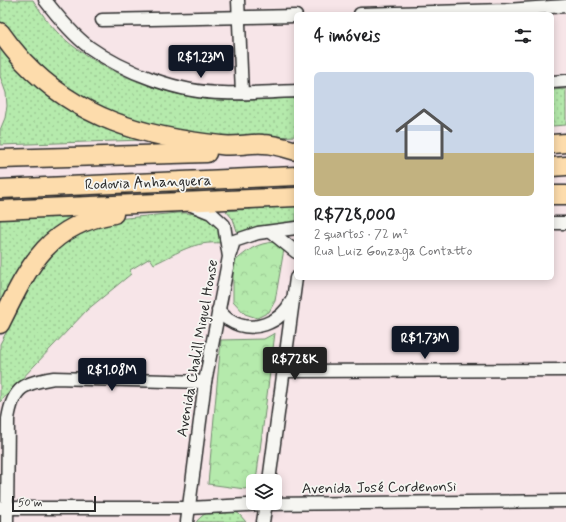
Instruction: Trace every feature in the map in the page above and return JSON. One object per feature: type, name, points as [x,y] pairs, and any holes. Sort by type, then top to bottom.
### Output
[{"type":"highway","points":[[0,32],[22,60],[51,87],[84,109],[119,125],[150,135],[182,141],[226,146],[264,144],[294,151]]},
{"type":"highway","points":[[554,144],[566,143]]},
{"type":"highway","name":"Rodovia Anhanguera","points":[[0,159],[294,151]]},
{"type":"highway","points":[[554,167],[566,166]]},
{"type":"highway","name":"Rodovia Anhanguera","points":[[0,189],[294,176]]},
{"type":"highway","points":[[554,195],[566,195]]},
{"type":"highway","points":[[0,210],[294,197]]},
{"type":"highway","points":[[0,324],[32,264],[43,250],[58,236],[77,224],[97,216],[183,203]]},
{"type":"street","points":[[45,0],[72,31],[88,46],[127,68],[186,89],[222,93],[294,91]]},
{"type":"street","points":[[238,0],[242,93]]},
{"type":"street","points":[[409,12],[566,6]]},
{"type":"street","points":[[102,20],[294,16]]},
{"type":"street","points":[[554,82],[566,81]]},
{"type":"street","name":"Avenida Chalill Miguel Honse","points":[[183,203],[211,213],[224,225],[229,257],[205,382],[187,522]]},
{"type":"street","points":[[554,223],[566,222]]},
{"type":"street","points":[[229,257],[234,241],[246,236],[294,228]]},
{"type":"street","points":[[271,232],[294,250]]},
{"type":"street","points":[[270,474],[296,280]]},
{"type":"street","points":[[218,310],[230,320],[244,326],[261,326],[276,320],[284,313],[288,309],[295,295]]},
{"type":"street","points":[[284,371],[566,370]]},
{"type":"street","points":[[7,522],[3,508],[8,419],[11,402],[15,395],[24,386],[36,381],[54,378],[205,382]]},
{"type":"street","name":"Avenida José Cordenonsi","points":[[282,503],[566,501]]},
{"type":"street","name":"Avenida José Cordenonsi","points":[[3,508],[189,508],[246,504]]},
{"type":"street","points":[[263,522],[265,510]]},
{"type":"green space","points":[[0,0],[33,0],[50,25],[71,45],[106,67],[145,84],[186,96],[205,99],[239,100],[294,98],[294,136],[226,139],[136,126],[56,85],[0,26]]},
{"type":"green space","points":[[0,43],[143,140],[0,145],[0,130],[5,118],[7,106],[6,93],[0,76]]},
{"type":"green space","points":[[566,89],[566,125],[554,126],[554,90]]},
{"type":"green space","points":[[294,205],[294,224],[259,226],[245,230],[238,234],[233,219],[226,211]]},
{"type":"green space","points":[[76,213],[56,228],[0,314],[0,216]]},
{"type":"green space","points":[[177,213],[200,215],[213,222],[220,234],[222,243],[203,244],[187,248],[154,264],[150,258],[130,270],[131,274],[87,310],[0,402],[0,344],[47,259],[68,239],[83,231],[116,219]]},
{"type":"green space","points":[[276,242],[284,249],[275,301],[269,312],[257,318],[245,314],[233,301],[233,263],[253,248],[263,244]]},
{"type":"green space","points":[[275,333],[257,474],[246,474],[245,489],[208,484],[221,340],[264,339]]},
{"type":"green space","points":[[230,509],[239,514],[246,522],[196,522],[203,515],[211,511]]}]
